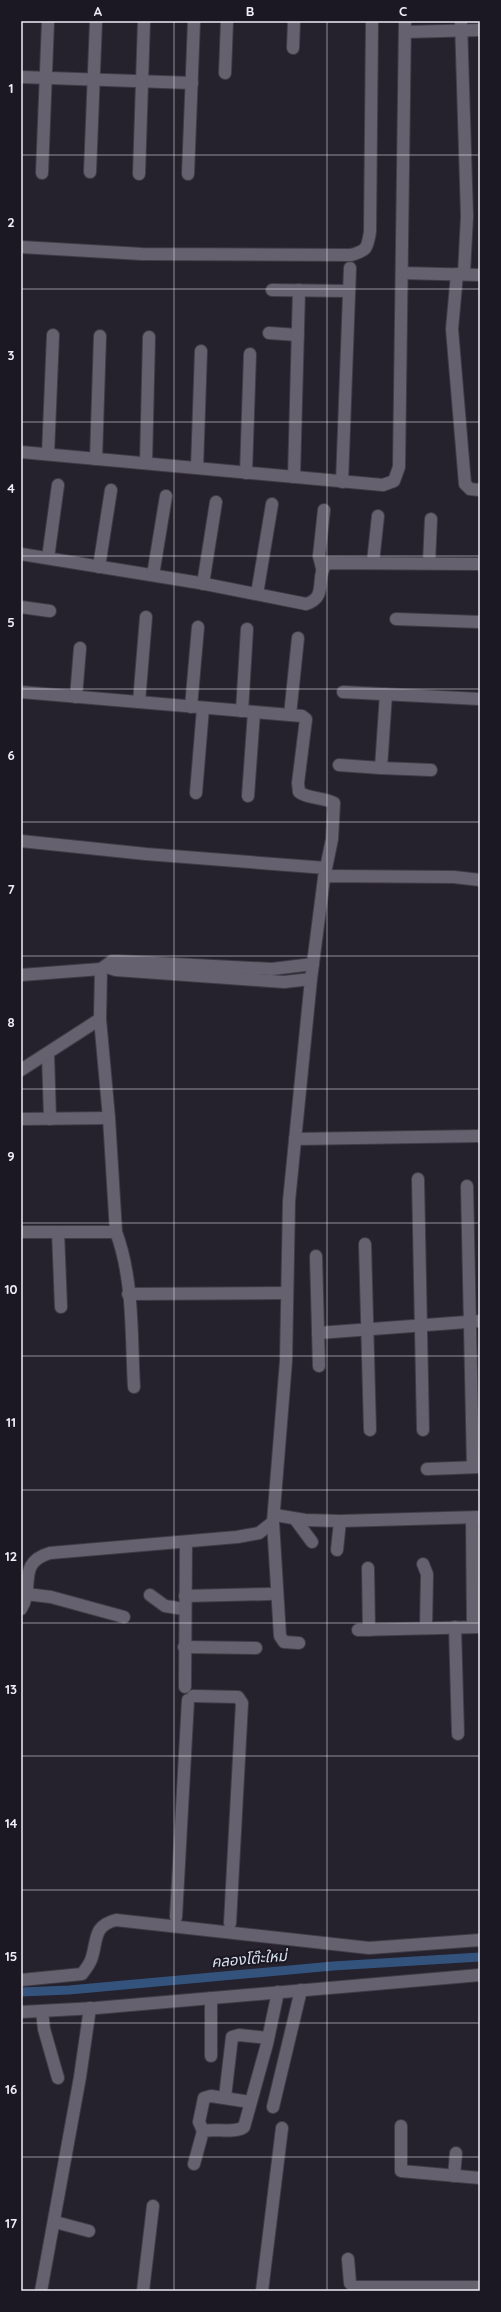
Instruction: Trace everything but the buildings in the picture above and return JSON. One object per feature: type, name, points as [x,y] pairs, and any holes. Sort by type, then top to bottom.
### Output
[{"type":"street","points":[[42,173],[48,21]]},
{"type":"street","points":[[90,172],[96,21]]},
{"type":"street","points":[[138,174],[144,21]]},
{"type":"street","points":[[188,174],[194,21]]},
{"type":"street","points":[[225,73],[227,21]]},
{"type":"street","points":[[293,48],[294,21]]},
{"type":"street","points":[[21,246],[142,254],[351,255],[364,250],[367,248],[370,232],[372,21]]},
{"type":"street","points":[[461,26],[467,216],[461,274],[452,329],[465,484],[470,489],[480,490]]},
{"type":"street","points":[[21,452],[342,482],[383,485],[394,480],[399,467],[405,27],[461,26],[480,30]]},
{"type":"street","points":[[21,77],[192,83]]},
{"type":"street","points":[[342,482],[350,268]]},
{"type":"street","points":[[402,273],[480,275]]},
{"type":"street","points":[[272,290],[349,291]]},
{"type":"street","points":[[294,477],[298,290]]},
{"type":"street","points":[[269,334],[298,335]]},
{"type":"street","points":[[48,454],[53,335]]},
{"type":"street","points":[[96,459],[100,336]]},
{"type":"street","points":[[146,463],[149,337]]},
{"type":"street","points":[[197,468],[201,351]]},
{"type":"street","points":[[246,473],[250,354]]},
{"type":"street","points":[[48,558],[58,485]]},
{"type":"street","points":[[99,566],[111,490]]},
{"type":"street","points":[[153,575],[166,496]]},
{"type":"street","points":[[203,584],[216,502]]},
{"type":"street","points":[[257,594],[272,504]]},
{"type":"street","points":[[21,554],[153,575],[306,604],[314,601],[318,596],[322,568],[319,556],[324,510]]},
{"type":"street","points":[[373,562],[378,516]]},
{"type":"street","points":[[429,563],[431,519]]},
{"type":"street","points":[[322,568],[327,563],[373,562],[480,564]]},
{"type":"street","points":[[21,607],[50,611]]},
{"type":"street","points":[[139,702],[146,617]]},
{"type":"street","points":[[396,619],[480,622]]},
{"type":"street","points":[[191,707],[198,627]]},
{"type":"street","points":[[247,629],[248,796]]},
{"type":"street","points":[[290,715],[298,638]]},
{"type":"street","points":[[76,697],[80,648]]},
{"type":"street","points":[[21,692],[302,716],[306,720],[298,783],[299,792],[302,795],[326,798],[334,803],[332,839],[325,873],[311,979],[289,1201],[286,1293],[286,1361],[274,1519],[280,1636],[284,1642],[299,1643]]},
{"type":"street","points":[[343,692],[480,699]]},
{"type":"street","points":[[380,768],[386,694]]},
{"type":"street","points":[[196,793],[203,708]]},
{"type":"street","points":[[339,765],[431,770]]},
{"type":"street","points":[[21,841],[325,873],[328,876],[454,877],[480,880]]},
{"type":"street","points":[[134,1387],[128,1294],[121,1246],[116,1232],[109,1118],[100,1019],[103,968],[112,961],[272,969],[313,964]]},
{"type":"street","points":[[21,975],[103,968],[284,982],[311,979]]},
{"type":"street","points":[[21,1070],[48,1054],[100,1019]]},
{"type":"street","points":[[48,1054],[50,1119]]},
{"type":"street","points":[[21,1119],[109,1118]]},
{"type":"street","points":[[295,1139],[480,1136]]},
{"type":"street","points":[[418,1179],[423,1430]]},
{"type":"street","points":[[427,1469],[477,1467],[475,1321],[467,1186]]},
{"type":"street","points":[[21,1232],[116,1232]]},
{"type":"street","points":[[58,1232],[61,1307]]},
{"type":"street","points":[[365,1244],[366,1328],[370,1430]]},
{"type":"street","points":[[316,1256],[319,1366]]},
{"type":"street","points":[[128,1294],[286,1293]]},
{"type":"street","points":[[318,1332],[475,1321]]},
{"type":"street","points":[[21,1608],[26,1594],[30,1570],[38,1557],[50,1553],[237,1537],[259,1533],[274,1519],[340,1522],[476,1518],[476,1627],[363,1630],[368,1568]]},
{"type":"street","points":[[294,1519],[312,1542]]},
{"type":"street","points":[[337,1550],[340,1522]]},
{"type":"street","points":[[176,1917],[189,1694],[184,1647],[186,1542]]},
{"type":"street","points":[[422,1564],[426,1574],[426,1628]]},
{"type":"street","points":[[26,1594],[51,1597],[124,1617]]},
{"type":"street","points":[[185,1596],[270,1594]]},
{"type":"street","points":[[150,1595],[165,1606],[184,1609]]},
{"type":"street","points":[[455,1627],[458,1734]]},
{"type":"street","points":[[184,1647],[256,1648]]},
{"type":"street","points":[[189,1694],[238,1697],[242,1703],[230,1923]]},
{"type":"street","points":[[21,1980],[82,1974],[91,1962],[98,1930],[107,1922],[116,1920],[369,1948],[480,1940]]},
{"type":"street","points":[[21,2012],[90,2008],[480,1975]]},
{"type":"street","points":[[273,2107],[301,1990]]},
{"type":"street","points":[[203,2131],[215,2129],[239,2130],[244,2127],[268,2038],[278,1992]]},
{"type":"street","points":[[211,1998],[211,2056]]},
{"type":"street","points":[[41,2291],[55,2222],[90,2008]]},
{"type":"street","points":[[42,2011],[44,2029],[58,2078]]},
{"type":"street","points":[[225,2097],[232,2037],[239,2035],[268,2038]]},
{"type":"street","points":[[194,2164],[203,2131],[199,2122],[204,2098],[211,2096],[225,2097],[250,2102]]},
{"type":"street","points":[[401,2126],[401,2171],[480,2178]]},
{"type":"street","points":[[262,2291],[282,2128]]},
{"type":"street","points":[[454,2176],[456,2153]]},
{"type":"street","points":[[143,2291],[153,2206]]},
{"type":"street","points":[[55,2222],[89,2231]]},
{"type":"street","points":[[348,2259],[350,2289],[480,2287]]},
{"type":"waterway","name":"คลองโต๊ะใหม่","points":[[21,1992],[69,1990],[333,1966],[480,1957]]}]
